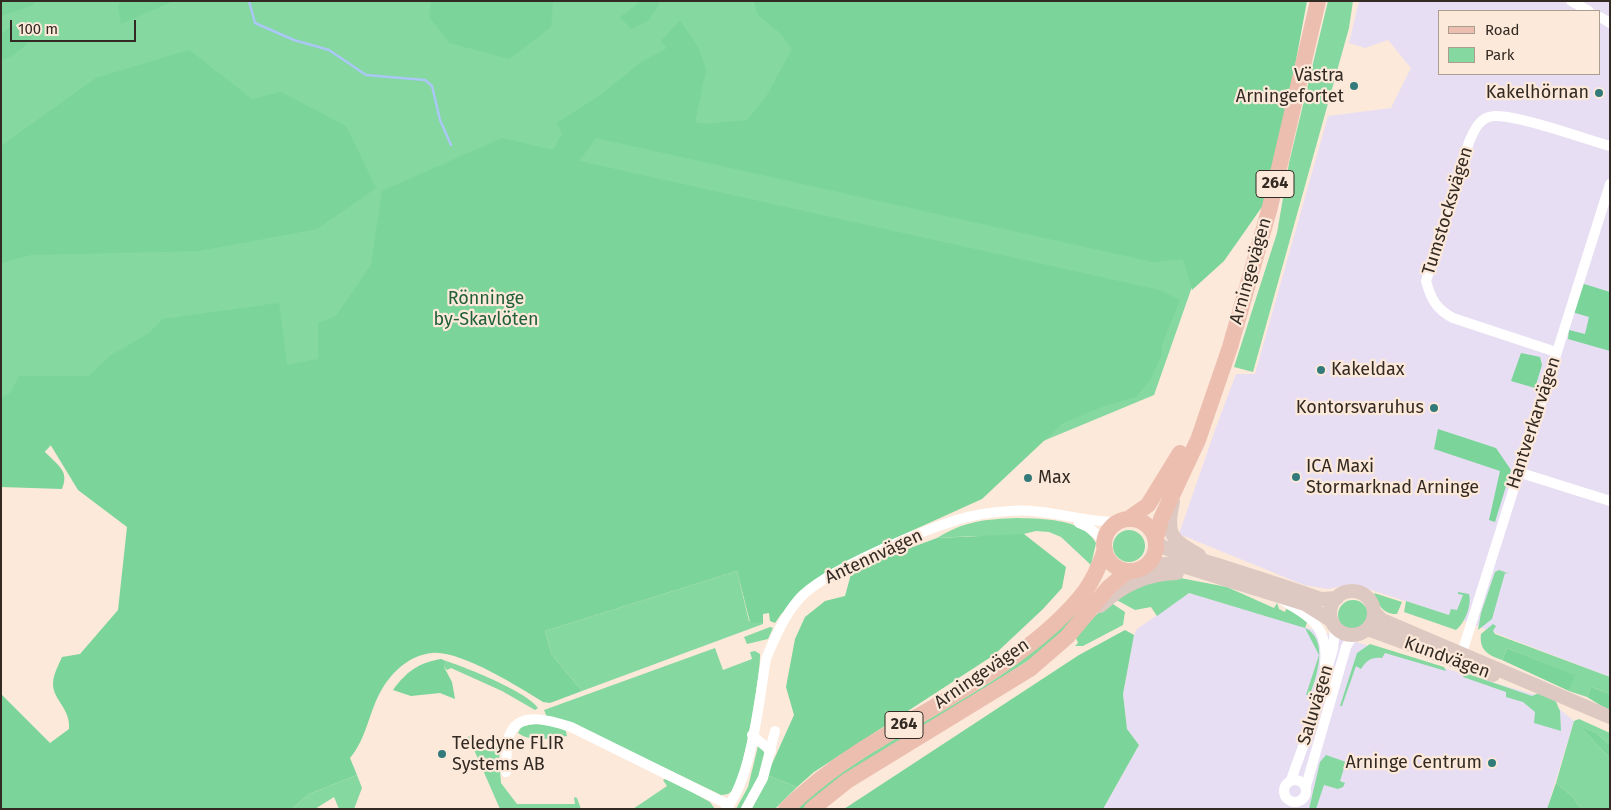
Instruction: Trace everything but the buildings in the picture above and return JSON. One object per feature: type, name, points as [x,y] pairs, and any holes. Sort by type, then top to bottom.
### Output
[{"type":"main road","name":"Arningevägen","points":[[1156,541],[1161,519],[1198,440],[1223,365],[1270,207],[1318,1]]},
{"type":"main road","name":"Arningevägen","points":[[1123,520],[1148,505],[1190,436],[1223,365]]},
{"type":"main road","points":[[1123,520],[1146,524],[1156,541]]},
{"type":"main road","name":"264","points":[[1105,546],[1109,530],[1123,520]]},
{"type":"main road","name":"264","points":[[1128,571],[1138,570],[1147,565],[1156,552],[1156,541]]},
{"type":"main road","name":"Arningevägen","points":[[786,809],[804,792],[856,754],[975,682],[1049,629],[1085,590],[1097,570],[1105,546]]},
{"type":"main road","points":[[1105,546],[1113,564],[1128,571]]},
{"type":"main road","name":"Arningevägen","points":[[812,809],[846,781],[1012,681],[1067,637],[1109,587],[1128,571]]},
{"type":"street","points":[[1571,1],[1586,10]]},
{"type":"street","name":"Tumstocksvägen","points":[[1556,352],[1453,318],[1440,311],[1432,300],[1426,281],[1469,142],[1477,124],[1492,116],[1510,118],[1610,146]]},
{"type":"street","name":"Hantverkarvägen","points":[[1461,658],[1610,184]]},
{"type":"street","points":[[1518,472],[1610,501]]},
{"type":"street","points":[[1179,479],[1170,516],[1170,530],[1176,542],[1215,564]]},
{"type":"street","name":"Antennvägen","points":[[506,772],[508,742],[512,729],[521,723],[534,720],[549,721],[571,727],[727,807],[738,791],[752,735],[766,659],[779,627],[799,598],[819,582],[844,567],[922,533],[971,516],[1011,511],[1055,514],[1099,522],[1123,520]]},
{"type":"street","name":"Antennvägen","points":[[1066,517],[1088,527],[1105,546]]},
{"type":"street","points":[[1147,565],[1166,564],[1305,604],[1334,624],[1341,632],[1353,635],[1367,630],[1372,622],[1374,612],[1368,598],[1362,594],[1351,592],[1337,598],[1321,598],[1215,564],[1168,552],[1156,541]]},
{"type":"street","points":[[1067,637],[1118,590],[1132,582],[1162,574],[1200,573]]},
{"type":"street","points":[[1272,594],[1313,619],[1319,626],[1325,644],[1324,682]]},
{"type":"street","points":[[1334,624],[1331,608],[1337,598]]},
{"type":"street","name":"Kundvägen","points":[[1374,612],[1382,620],[1461,658]]},
{"type":"street","name":"Saluvägen","points":[[1334,624],[1333,649],[1324,682],[1291,780],[1284,787],[1285,804],[1292,802],[1298,805],[1305,797],[1306,786],[1346,647],[1353,635]]},
{"type":"street","name":"Kundvägen","points":[[1367,630],[1461,658],[1527,681],[1610,716]]},
{"type":"street","points":[[758,705],[764,720]]},
{"type":"street","points":[[746,809],[762,778],[775,731]]},
{"type":"street","points":[[752,735],[771,751]]},
{"type":"street","points":[[1291,780],[1298,780],[1306,786]]},
{"type":"shaded area","points":[[1359,1],[1610,1],[1610,677],[1449,615],[1359,586],[1350,584],[1328,589],[1304,585],[1179,534],[1236,374],[1255,374],[1328,116],[1391,108],[1411,68],[1388,40],[1365,48],[1349,43]]},
{"type":"shaded area","name":"Arninge Centrum","points":[[1189,593],[1546,698],[1574,721],[1547,809],[1103,809],[1139,745],[1127,729],[1123,694],[1134,635],[1137,629]]},
{"type":"green space","name":"Rönninge by-Skavlöten","points":[[1,1],[1275,1],[1238,156],[1154,395],[983,466],[56,439],[32,462],[1,478]]},
{"type":"green space","points":[[1,1],[36,1],[31,6],[1,16]]},
{"type":"green space","points":[[122,1],[174,1],[121,24],[118,6]]},
{"type":"green space","points":[[431,1],[553,1],[551,27],[509,59],[450,43],[429,17]]},
{"type":"green space","points":[[641,1],[658,1],[659,4],[649,20],[631,29],[620,17]]},
{"type":"green space","name":"Rönninge by-Skavlöten","points":[[754,1],[1307,1],[1294,71],[1264,204],[1224,261],[1192,290],[1183,259],[1153,262],[596,138],[579,161],[1159,290],[1180,300],[1163,341],[1161,356],[1150,380],[1136,397],[1104,406],[1063,423],[982,499],[878,546],[826,572],[797,594],[795,605],[782,613],[775,623],[770,621],[769,613],[763,614],[763,624],[750,622],[737,571],[545,631],[552,655],[582,691],[550,703],[543,702],[489,671],[458,657],[432,653],[416,657],[397,670],[386,682],[378,697],[360,742],[350,758],[357,775],[309,794],[292,809],[1,809],[1,694],[50,743],[69,729],[65,710],[54,690],[55,674],[62,657],[80,654],[118,610],[127,527],[78,490],[50,444],[44,451],[58,464],[63,472],[64,482],[62,489],[1,487],[1,398],[10,393],[19,376],[89,376],[110,356],[149,333],[163,319],[279,303],[287,365],[318,359],[318,323],[336,316],[371,265],[382,191],[502,138],[553,150],[562,134],[557,123],[602,94],[640,63],[667,48],[661,41],[680,20],[699,49],[706,70],[695,122],[706,124],[747,120],[766,97],[792,49],[770,24],[761,18]]},
{"type":"green space","points":[[1328,1],[1353,1],[1349,28],[1253,372],[1234,367],[1277,233],[1289,163]]},
{"type":"green space","points":[[27,23],[38,28],[22,48],[1,61],[1,35],[9,27]]},
{"type":"green space","points":[[189,50],[252,99],[281,92],[346,126],[376,188],[317,229],[199,251],[31,255],[1,263],[1,146],[96,78]]},
{"type":"green space","points":[[1581,283],[1610,292],[1610,351],[1568,339],[1569,330],[1585,334],[1589,317],[1572,312]]},
{"type":"green space","points":[[1521,353],[1540,357],[1542,365],[1535,388],[1511,381]]},
{"type":"green space","points":[[1438,429],[1496,448],[1511,470],[1495,522],[1489,520],[1500,471],[1434,449]]},
{"type":"green space","points":[[995,519],[1050,520],[1072,524],[1081,529],[1090,535],[1096,543],[1091,565],[1061,537],[1049,532],[1036,531],[1007,538],[974,536],[937,538],[966,524]]},
{"type":"green space","points":[[1129,530],[1141,534],[1145,546],[1141,558],[1129,562],[1117,558],[1113,546],[1117,534]]},
{"type":"green space","points":[[1024,534],[1066,567],[1062,588],[1043,609],[994,655],[814,772],[797,787],[767,775],[794,715],[786,687],[795,639],[805,617],[825,601],[845,596],[851,574],[875,561],[937,538]]},
{"type":"green space","points":[[1499,570],[1510,574],[1505,573],[1492,619],[1478,630],[1481,613],[1495,572]]},
{"type":"green space","points":[[737,571],[749,621],[763,624],[582,691],[552,655],[545,631]]},
{"type":"green space","points":[[1175,577],[1227,587],[1274,608],[1277,603],[1279,609],[1285,612],[1286,609],[1301,614],[1308,620],[1305,628],[1189,593],[1157,616],[1151,607],[1135,610],[1113,598],[1128,587]]},
{"type":"green space","points":[[1458,592],[1469,594],[1470,603],[1465,618],[1456,630],[1404,612],[1406,601],[1449,615],[1451,609],[1457,610],[1463,595],[1458,594]]},
{"type":"green space","points":[[1374,593],[1402,602],[1397,614],[1385,611],[1377,601]]},
{"type":"green space","points":[[1095,598],[1059,635],[1032,658],[811,801],[803,809],[797,809],[845,770],[1004,673]]},
{"type":"green space","points":[[1353,600],[1359,601],[1367,609],[1367,621],[1359,629],[1353,630],[1347,629],[1339,621],[1338,615],[1339,609],[1347,601]]},
{"type":"green space","points":[[1110,602],[1125,612],[1123,625],[1083,646],[1075,646],[1078,643],[1076,638]]},
{"type":"green space","points":[[1493,624],[1496,626],[1493,631],[1495,634],[1610,677],[1610,694],[1591,687],[1587,697],[1569,691],[1574,675],[1507,648],[1502,660],[1488,654],[1481,644],[1481,634]]},
{"type":"green space","points":[[770,627],[773,628],[768,639],[747,644],[744,637]]},
{"type":"green space","points":[[1305,628],[1317,640],[1319,655]]},
{"type":"green space","points":[[1125,630],[1134,635],[1123,694],[1127,729],[1139,745],[1103,809],[844,809],[1079,655]]},
{"type":"green space","points":[[1370,644],[1444,667],[1446,671],[1385,653],[1382,658],[1375,658],[1365,663],[1361,669],[1356,666],[1342,706],[1340,706],[1357,653]]},
{"type":"green space","points":[[715,648],[723,670],[752,659],[750,652],[755,651],[760,654],[760,665],[746,747],[736,782],[732,791],[727,794],[721,795],[574,724],[547,717],[544,710]]},
{"type":"green space","points":[[1507,648],[1575,675],[1569,691],[1502,660]]},
{"type":"green space","points":[[1319,655],[1318,668],[1310,694],[1306,695]]},
{"type":"green space","points":[[441,659],[446,661],[444,667],[452,682],[455,699],[440,693],[411,696],[393,690],[413,669]]},
{"type":"green space","points":[[446,661],[481,674],[510,688],[538,708],[535,710],[502,691],[451,668],[447,670],[444,667]]},
{"type":"green space","points":[[1465,673],[1532,696],[1541,692],[1554,697],[1560,711],[1561,731],[1534,723],[1535,712],[1523,702],[1506,697],[1506,692],[1463,677]]},
{"type":"green space","points":[[1591,687],[1610,694],[1610,711],[1587,697]]},
{"type":"green space","points":[[1579,719],[1610,733],[1610,745],[1595,732],[1582,729],[1610,758],[1610,809],[1581,809],[1573,797],[1556,783],[1574,721]]},
{"type":"green space","points":[[536,723],[565,728],[567,736],[536,739],[518,733],[521,727]]},
{"type":"green space","points":[[1581,728],[1595,732],[1610,745],[1610,758]]},
{"type":"green space","points":[[468,736],[496,746],[495,740],[502,744],[499,758],[501,783],[517,804],[575,804],[574,797],[577,798],[581,809],[500,809]]},
{"type":"green space","points":[[759,742],[766,756],[763,768],[742,809],[736,809],[748,787]]},
{"type":"green space","points":[[1326,755],[1349,763],[1350,769],[1344,768],[1340,781],[1345,783],[1343,787],[1338,789],[1324,785],[1316,809],[1309,809],[1320,762]]},
{"type":"green space","points":[[357,775],[362,788],[354,809],[339,809],[334,797],[315,809],[292,809],[309,794]]},
{"type":"green space","points":[[767,775],[797,787],[775,809],[749,809]]},
{"type":"green space","points":[[667,778],[710,802],[715,809],[633,809],[667,786],[663,780]]},
{"type":"green space","points":[[1556,783],[1573,797],[1581,809],[1547,809]]},
{"type":"waterway","points":[[249,1],[255,23],[294,40],[329,50],[366,75],[425,80],[432,86],[440,120],[451,145]]},
{"type":"place","name":"Västra Arningefortet","points":[[1354,86]]},
{"type":"place","name":"Kakelhörnan","points":[[1599,93]]},
{"type":"place","name":"Kakeldax","points":[[1321,370]]},
{"type":"place","name":"Kontorsvaruhus","points":[[1434,408]]},
{"type":"place","name":"ICA Maxi Stormarknad Arninge","points":[[1296,477]]},
{"type":"place","name":"Max","points":[[1028,478]]},
{"type":"place","name":"Teledyne FLIR Systems AB","points":[[442,754]]},
{"type":"place","name":"Arninge Centrum","points":[[1492,763]]}]
